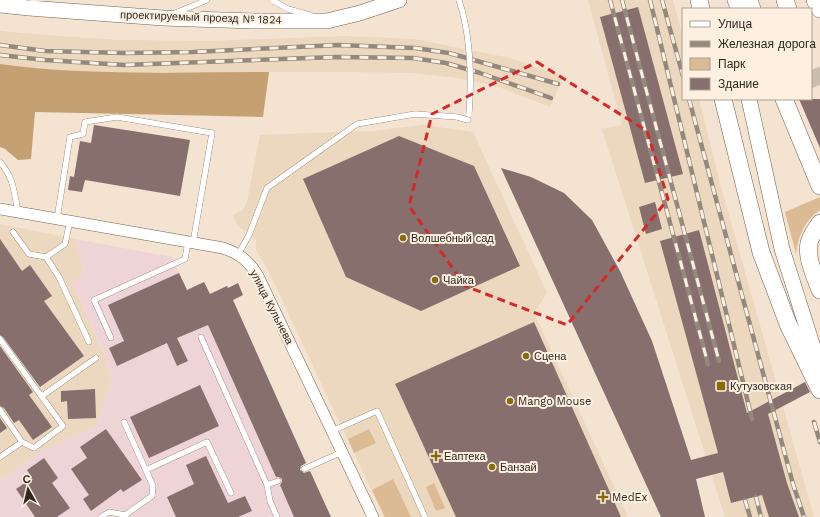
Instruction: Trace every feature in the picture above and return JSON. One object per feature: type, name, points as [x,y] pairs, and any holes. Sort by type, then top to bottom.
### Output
[{"type":"main road","points":[[815,0],[820,9]]},
{"type":"main road","points":[[723,100],[761,252],[788,324],[820,390]]},
{"type":"main road","points":[[784,103],[820,186]]},
{"type":"main road","points":[[820,223],[812,235],[809,243],[811,264],[820,290]]},
{"type":"street","name":"проектируемый проезд № 1824","points":[[0,4],[29,8],[163,18],[253,21],[328,21],[360,13],[399,0]]},
{"type":"street","points":[[749,100],[782,249],[820,369]]},
{"type":"street","name":"улица Кульнева","points":[[0,209],[223,248],[238,255],[251,265],[258,276],[373,517]]},
{"type":"lane","points":[[163,18],[207,0]]},
{"type":"lane","points":[[272,0],[288,9],[328,21]]},
{"type":"lane","points":[[238,255],[249,234],[267,188],[357,124],[415,114],[457,117],[468,123],[471,91],[471,64],[468,37],[459,0]]},
{"type":"lane","points":[[56,219],[70,137],[83,134],[85,122],[117,117],[212,133],[190,242],[185,259],[94,300],[111,338]]},
{"type":"lane","points":[[0,162],[8,170],[12,181],[18,212]]},
{"type":"lane","points":[[13,232],[29,254],[46,257],[65,244],[70,221]]},
{"type":"lane","points":[[46,257],[60,277],[89,342]]},
{"type":"lane","points":[[201,337],[268,485],[270,501],[278,517]]},
{"type":"lane","points":[[0,339],[63,426],[34,448],[22,442],[0,410]]},
{"type":"lane","points":[[42,396],[96,358]]},
{"type":"lane","points":[[332,431],[377,410],[425,517]]},
{"type":"lane","points":[[101,517],[109,512],[126,516],[152,496],[153,486],[124,422]]},
{"type":"lane","points":[[0,457],[22,442]]},
{"type":"lane","points":[[146,470],[207,442],[231,492]]},
{"type":"lane","points":[[304,469],[342,452]]},
{"type":"lane","points":[[268,485],[278,481]]},
{"type":"highlighted area","points":[[537,62],[647,131],[668,199],[567,325],[465,286],[409,206],[432,114]]},
{"type":"shaded area","points":[[588,0],[673,0],[682,34],[682,100],[699,100],[720,183],[814,517],[725,517],[602,129],[622,125]]},
{"type":"shaded area","points":[[0,31],[117,40],[212,41],[344,36],[414,39],[510,58],[563,77],[550,107],[499,87],[458,78],[413,73],[104,72],[28,68],[0,64]]},
{"type":"shaded area","points":[[0,64],[33,68],[101,72],[269,72],[263,117],[35,112],[31,159],[18,160],[5,149],[0,147]]},
{"type":"shaded area","points":[[424,125],[473,132],[547,293],[534,313],[628,517],[384,517],[267,268],[256,250],[256,240],[238,226],[233,215],[243,210],[247,202],[260,135],[372,131]]},
{"type":"shaded area","points":[[0,224],[75,239],[84,273],[72,282],[105,356],[111,379],[97,426],[47,448],[0,480]]},
{"type":"shaded area","points":[[75,239],[172,257],[187,290],[204,282],[210,294],[227,286],[228,288],[238,283],[243,295],[233,300],[306,461],[302,463],[307,476],[331,517],[0,517],[0,480],[47,448],[97,426],[111,379],[105,355],[72,282],[84,273]]},
{"type":"green space","points":[[820,197],[820,210],[810,219],[803,229],[798,241],[796,254],[785,212]]},
{"type":"green space","points":[[369,429],[376,443],[354,453],[348,439]]},
{"type":"green space","points":[[393,479],[411,517],[385,517],[372,490]]},
{"type":"green space","points":[[434,483],[445,508],[436,511],[426,487]]},
{"type":"building","points":[[638,7],[683,174],[645,183],[600,17]]},
{"type":"building","points":[[820,99],[820,148],[799,100]]},
{"type":"building","points":[[94,125],[190,140],[180,196],[85,180],[82,192],[68,190],[70,176],[74,177],[80,141],[91,143]]},
{"type":"building","points":[[399,136],[474,166],[520,266],[421,311],[346,277],[303,179]]},
{"type":"building","points":[[501,168],[531,177],[564,193],[592,220],[620,271],[652,341],[691,460],[718,453],[660,241],[699,230],[747,413],[805,382],[810,392],[768,414],[787,483],[799,517],[769,517],[762,495],[731,503],[723,472],[696,479],[705,517],[661,517]]},
{"type":"building","points":[[655,202],[662,229],[646,234],[639,207]]},
{"type":"building","points":[[0,239],[22,271],[30,265],[52,296],[44,301],[84,356],[40,387],[0,335]]},
{"type":"building","points":[[179,273],[187,290],[204,282],[210,294],[227,286],[228,288],[238,283],[243,295],[233,300],[306,463],[301,466],[300,470],[304,473],[310,471],[331,517],[294,517],[280,485],[282,479],[276,477],[208,325],[177,338],[188,361],[177,366],[167,343],[117,366],[109,348],[124,341],[108,305]]},
{"type":"building","points":[[534,322],[621,517],[456,517],[395,384]]},
{"type":"building","points":[[0,346],[33,392],[29,395],[52,427],[33,440],[19,420],[14,423],[4,408],[0,406]]},
{"type":"building","points":[[200,385],[219,426],[149,458],[130,417]]},
{"type":"building","points":[[95,389],[96,418],[68,419],[67,401],[61,402],[61,391]]},
{"type":"building","points":[[0,418],[7,428],[0,433]]},
{"type":"building","points":[[106,429],[142,480],[123,492],[121,489],[91,511],[83,499],[89,495],[71,469],[87,458],[80,447]]},
{"type":"building","points":[[206,456],[228,503],[245,496],[252,511],[238,517],[176,517],[167,497],[194,484],[186,465]]},
{"type":"building","points":[[44,458],[58,478],[52,483],[70,508],[57,517],[35,517],[16,489],[32,478],[27,470]]},
{"type":"tunnel","points":[[812,72],[820,91]]},
{"type":"railway","points":[[610,0],[708,364]]},
{"type":"railway","points":[[622,0],[719,361]]},
{"type":"railway","points":[[650,0],[752,419]]},
{"type":"railway","points":[[662,0],[682,72]]},
{"type":"railway","points":[[0,45],[45,51],[124,53],[193,52],[338,45],[415,48],[449,53],[558,84]]},
{"type":"railway","points":[[0,55],[45,60],[124,65],[337,57],[413,58],[446,63],[480,73],[551,98]]},
{"type":"railway","points":[[689,100],[793,484],[804,517]]},
{"type":"railway","points":[[814,422],[820,442]]},
{"type":"railway","points":[[756,497],[761,517]]},
{"type":"railway","points":[[745,500],[750,517]]},
{"type":"place","name":"Волшебный сад","points":[[403,238]]},
{"type":"place","name":"Чайка","points":[[435,280]]},
{"type":"place","name":"Сцена","points":[[526,356]]},
{"type":"place","name":"Кутузовская","points":[[721,386]]},
{"type":"place","name":"Mango Mouse","points":[[510,401]]},
{"type":"place","name":"Еаптека","points":[[436,456]]},
{"type":"place","name":"Банзай","points":[[492,467]]},
{"type":"place","name":"MedEx","points":[[603,497]]}]
